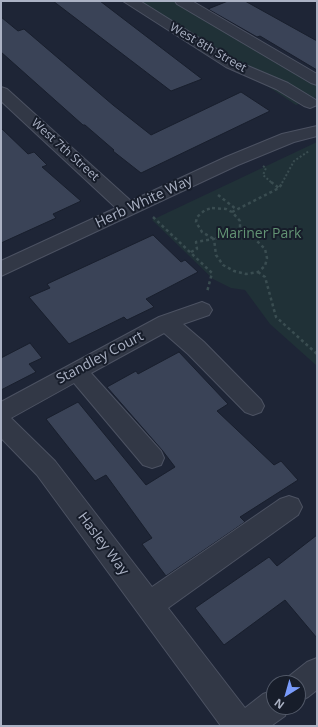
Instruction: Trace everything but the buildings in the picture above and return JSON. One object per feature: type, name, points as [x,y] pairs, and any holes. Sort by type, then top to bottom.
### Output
[{"type":"street","name":"West 8th Street","points":[[130,1],[231,64],[282,86],[313,110]]},
{"type":"street","name":"West 8th Street","points":[[187,2],[317,80]]},
{"type":"street","points":[[152,16],[187,2]]},
{"type":"street","name":"West 7th Street","points":[[1,92],[130,209]]},
{"type":"street","name":"Herb White Way","points":[[288,138],[305,124],[313,110]]},
{"type":"street","name":"Herb White Way","points":[[1,269],[249,155],[288,138],[317,131]]},
{"type":"street","name":"Standley Court","points":[[1,413],[166,322],[202,310]]},
{"type":"street","points":[[166,322],[196,348],[253,406]]},
{"type":"street","points":[[76,371],[152,458]]},
{"type":"street","name":"Hasley Way","points":[[1,423],[46,468],[240,726]]},
{"type":"street","points":[[150,605],[289,507]]},
{"type":"street","points":[[306,681],[317,672]]},
{"type":"street","points":[[247,726],[266,711]]},
{"type":"path","points":[[232,212],[279,188],[294,161],[310,150]]},
{"type":"path","points":[[249,155],[266,168],[263,176],[279,188]]},
{"type":"path","points":[[218,195],[236,209]]},
{"type":"path","points":[[190,252],[197,249],[196,242],[214,239],[240,232],[254,238],[265,249],[267,258],[265,266],[258,272],[246,274],[234,271],[223,265],[216,255],[214,239],[198,227],[196,222],[197,217],[200,213],[212,208],[226,209],[232,212],[240,221],[240,232]]},
{"type":"path","points":[[130,209],[152,216],[212,273],[202,310]]},
{"type":"path","points":[[258,272],[265,277],[276,317],[317,354]]},
{"type":"green space","points":[[139,1],[182,1],[317,85],[317,97],[296,105]]},
{"type":"green space","name":"Mariner Park","points":[[317,142],[317,366],[270,324],[245,290],[231,288],[213,279],[152,220]]}]
